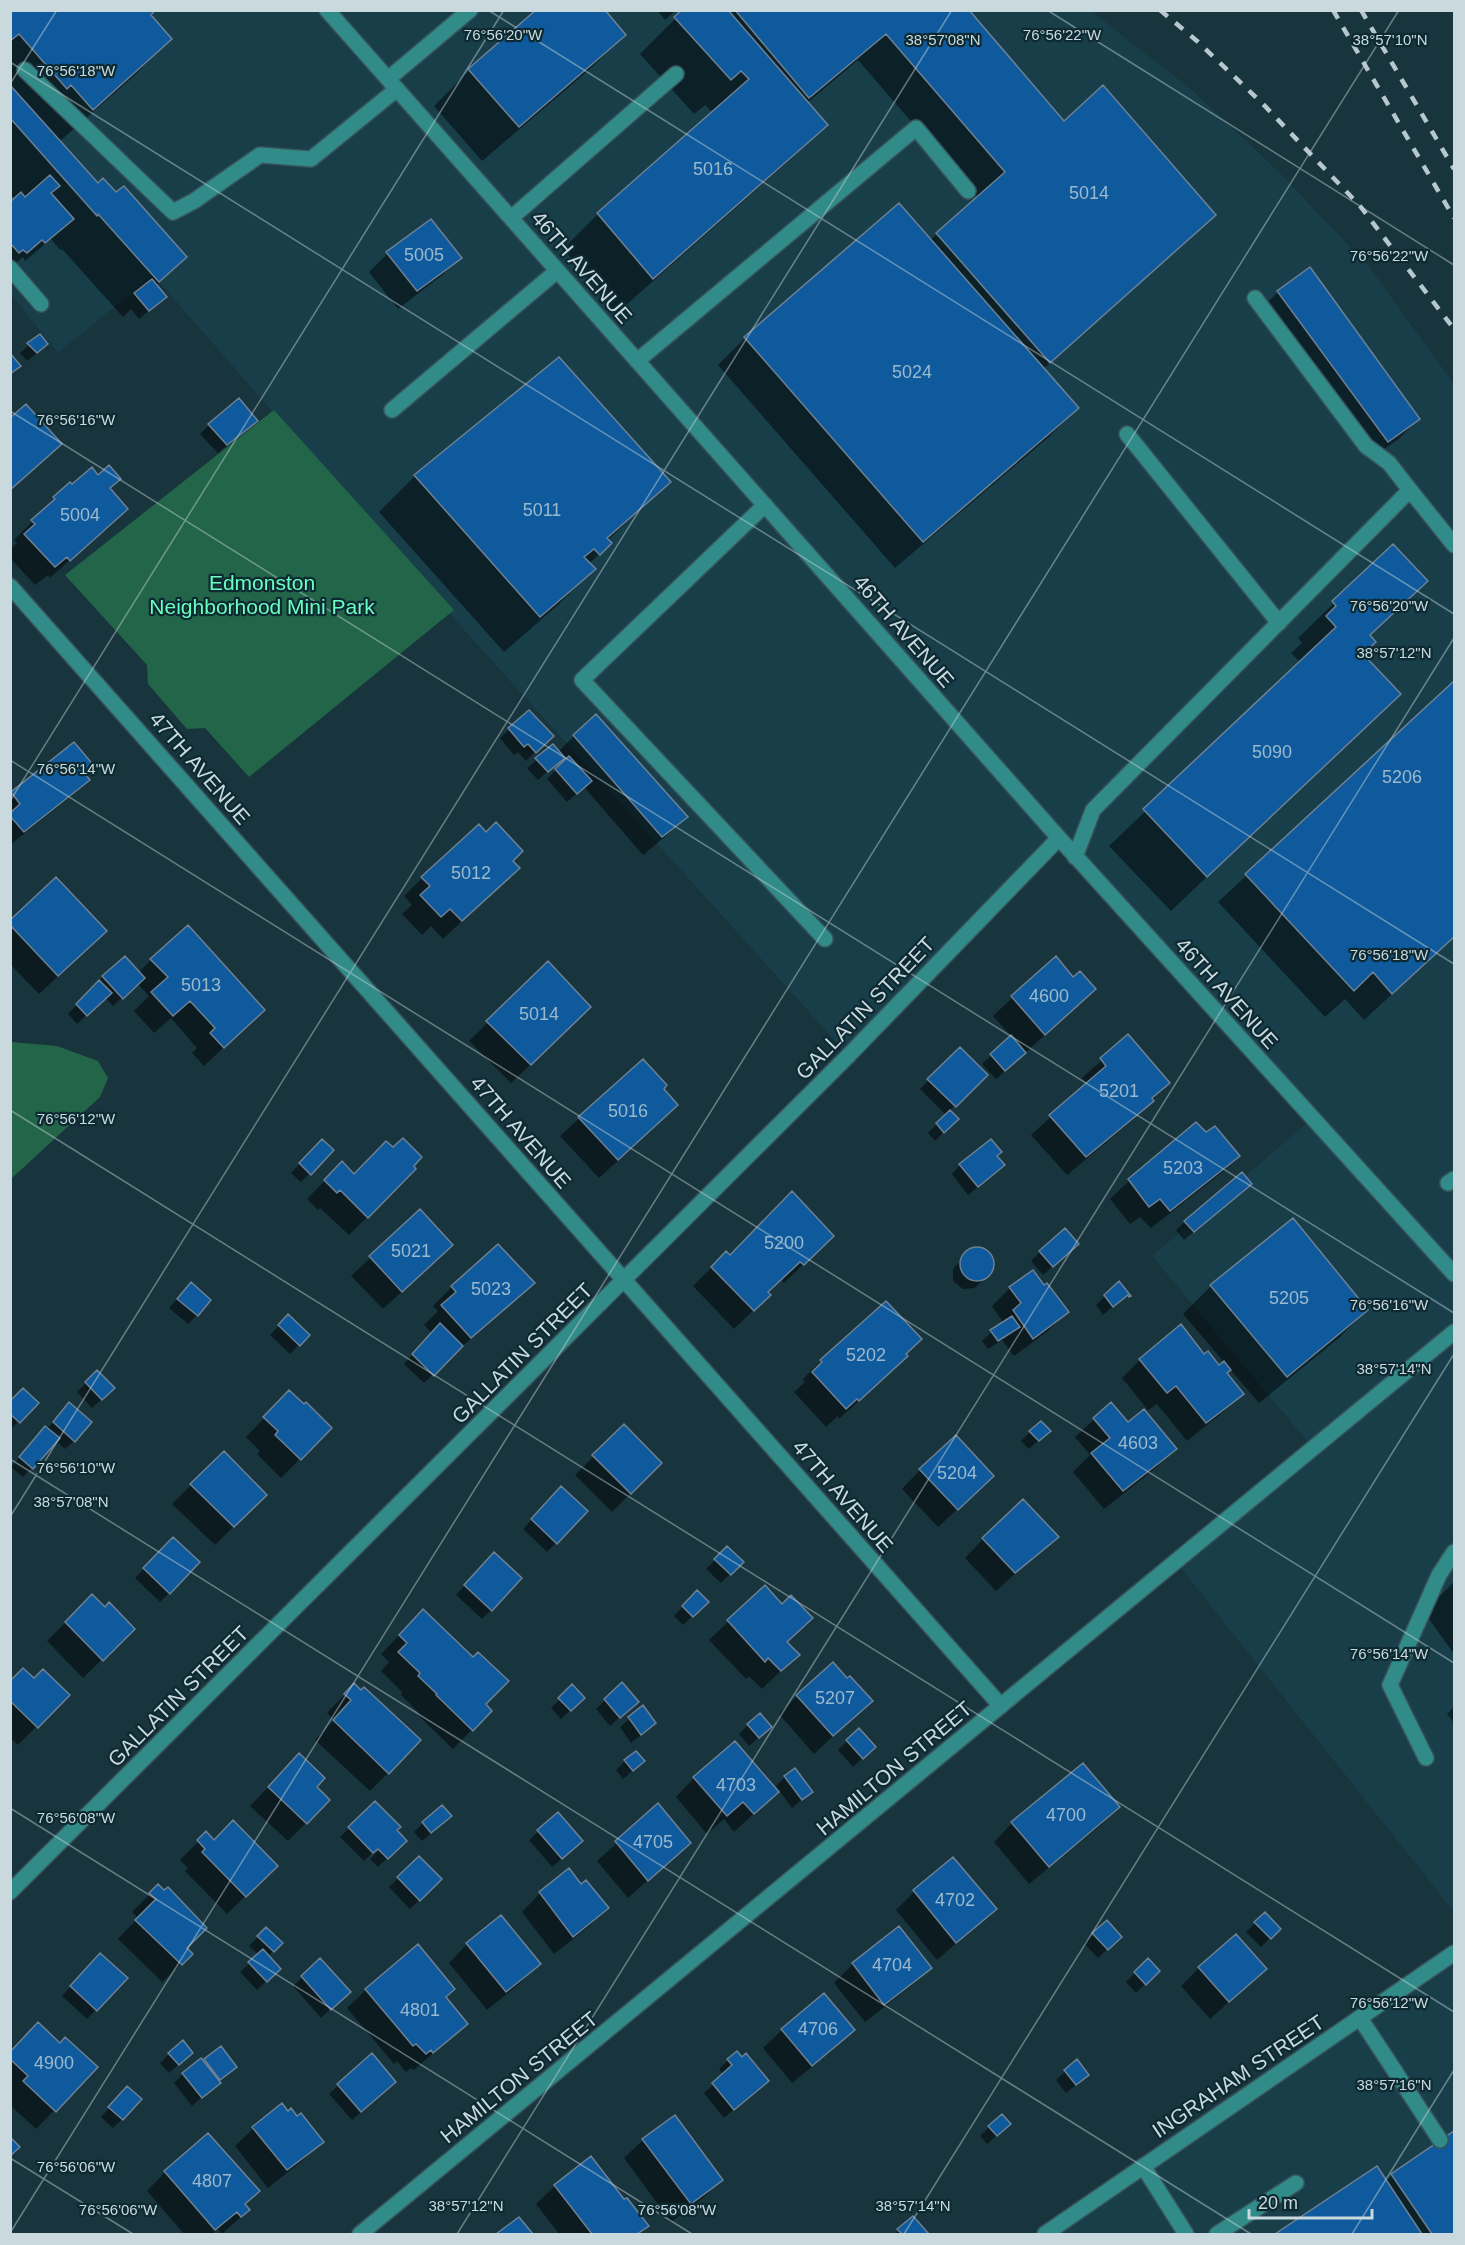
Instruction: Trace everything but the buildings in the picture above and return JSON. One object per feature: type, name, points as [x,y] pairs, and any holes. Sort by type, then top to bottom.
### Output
[{"type":"street","points":[[25,70],[173,212],[194,201],[260,155],[311,159],[470,10]]},
{"type":"street","name":"46TH AVENUE","points":[[336,13],[392,84],[1059,838],[1455,1274]]},
{"type":"street","points":[[511,218],[676,74]]},
{"type":"street","points":[[636,361],[916,128],[968,191]]},
{"type":"street","points":[[10,268],[40,304]]},
{"type":"street","points":[[392,410],[557,270]]},
{"type":"street","points":[[1255,298],[1366,447],[1389,463],[1455,545]]},
{"type":"street","points":[[1126,434],[1279,622]]},
{"type":"street","points":[[1075,856],[1093,810],[1410,490]]},
{"type":"street","points":[[765,505],[582,680],[825,939]]},
{"type":"street","name":"47TH AVENUE","points":[[10,586],[1001,1706]]},
{"type":"street","name":"GALLATIN STREET","points":[[10,1892],[848,1056],[1059,838]]},
{"type":"street","name":"HAMILTON STREET","points":[[360,2235],[1455,1332]]},
{"type":"street","points":[[1426,1758],[1390,1685],[1439,1575],[1455,1552]]},
{"type":"street","name":"INGRAHAM STREET","points":[[1049,2233],[1455,1953]]},
{"type":"street","points":[[1360,2018],[1440,2140]]},
{"type":"street","points":[[1143,2166],[1186,2235]]},
{"type":"street","points":[[1217,2235],[1296,2183]]},
{"type":"shaded area","points":[[10,11],[1091,11],[1192,90],[1277,170],[1370,268],[1454,384],[1454,1912],[1176,1562],[1313,1448],[1152,1256],[1313,1118],[1059,838],[848,1055],[448,612],[153,275],[58,353],[11,294]]},
{"type":"shaded area","points":[[1454,1953],[1454,2234],[1045,2234]]},
{"type":"green space","name":"Edmonston Neighborhood Mini Park","points":[[274,410],[454,610],[249,777],[205,728],[187,729],[148,684],[147,665],[65,575]]},
{"type":"green space","points":[[11,1042],[57,1046],[98,1061],[108,1078],[100,1097],[11,1179]]},
{"type":"railway","points":[[1160,10],[1197,41],[1263,104],[1360,206],[1454,329]]},
{"type":"railway","points":[[1333,10],[1454,218]]},
{"type":"railway","points":[[1361,10],[1454,169]]}]
